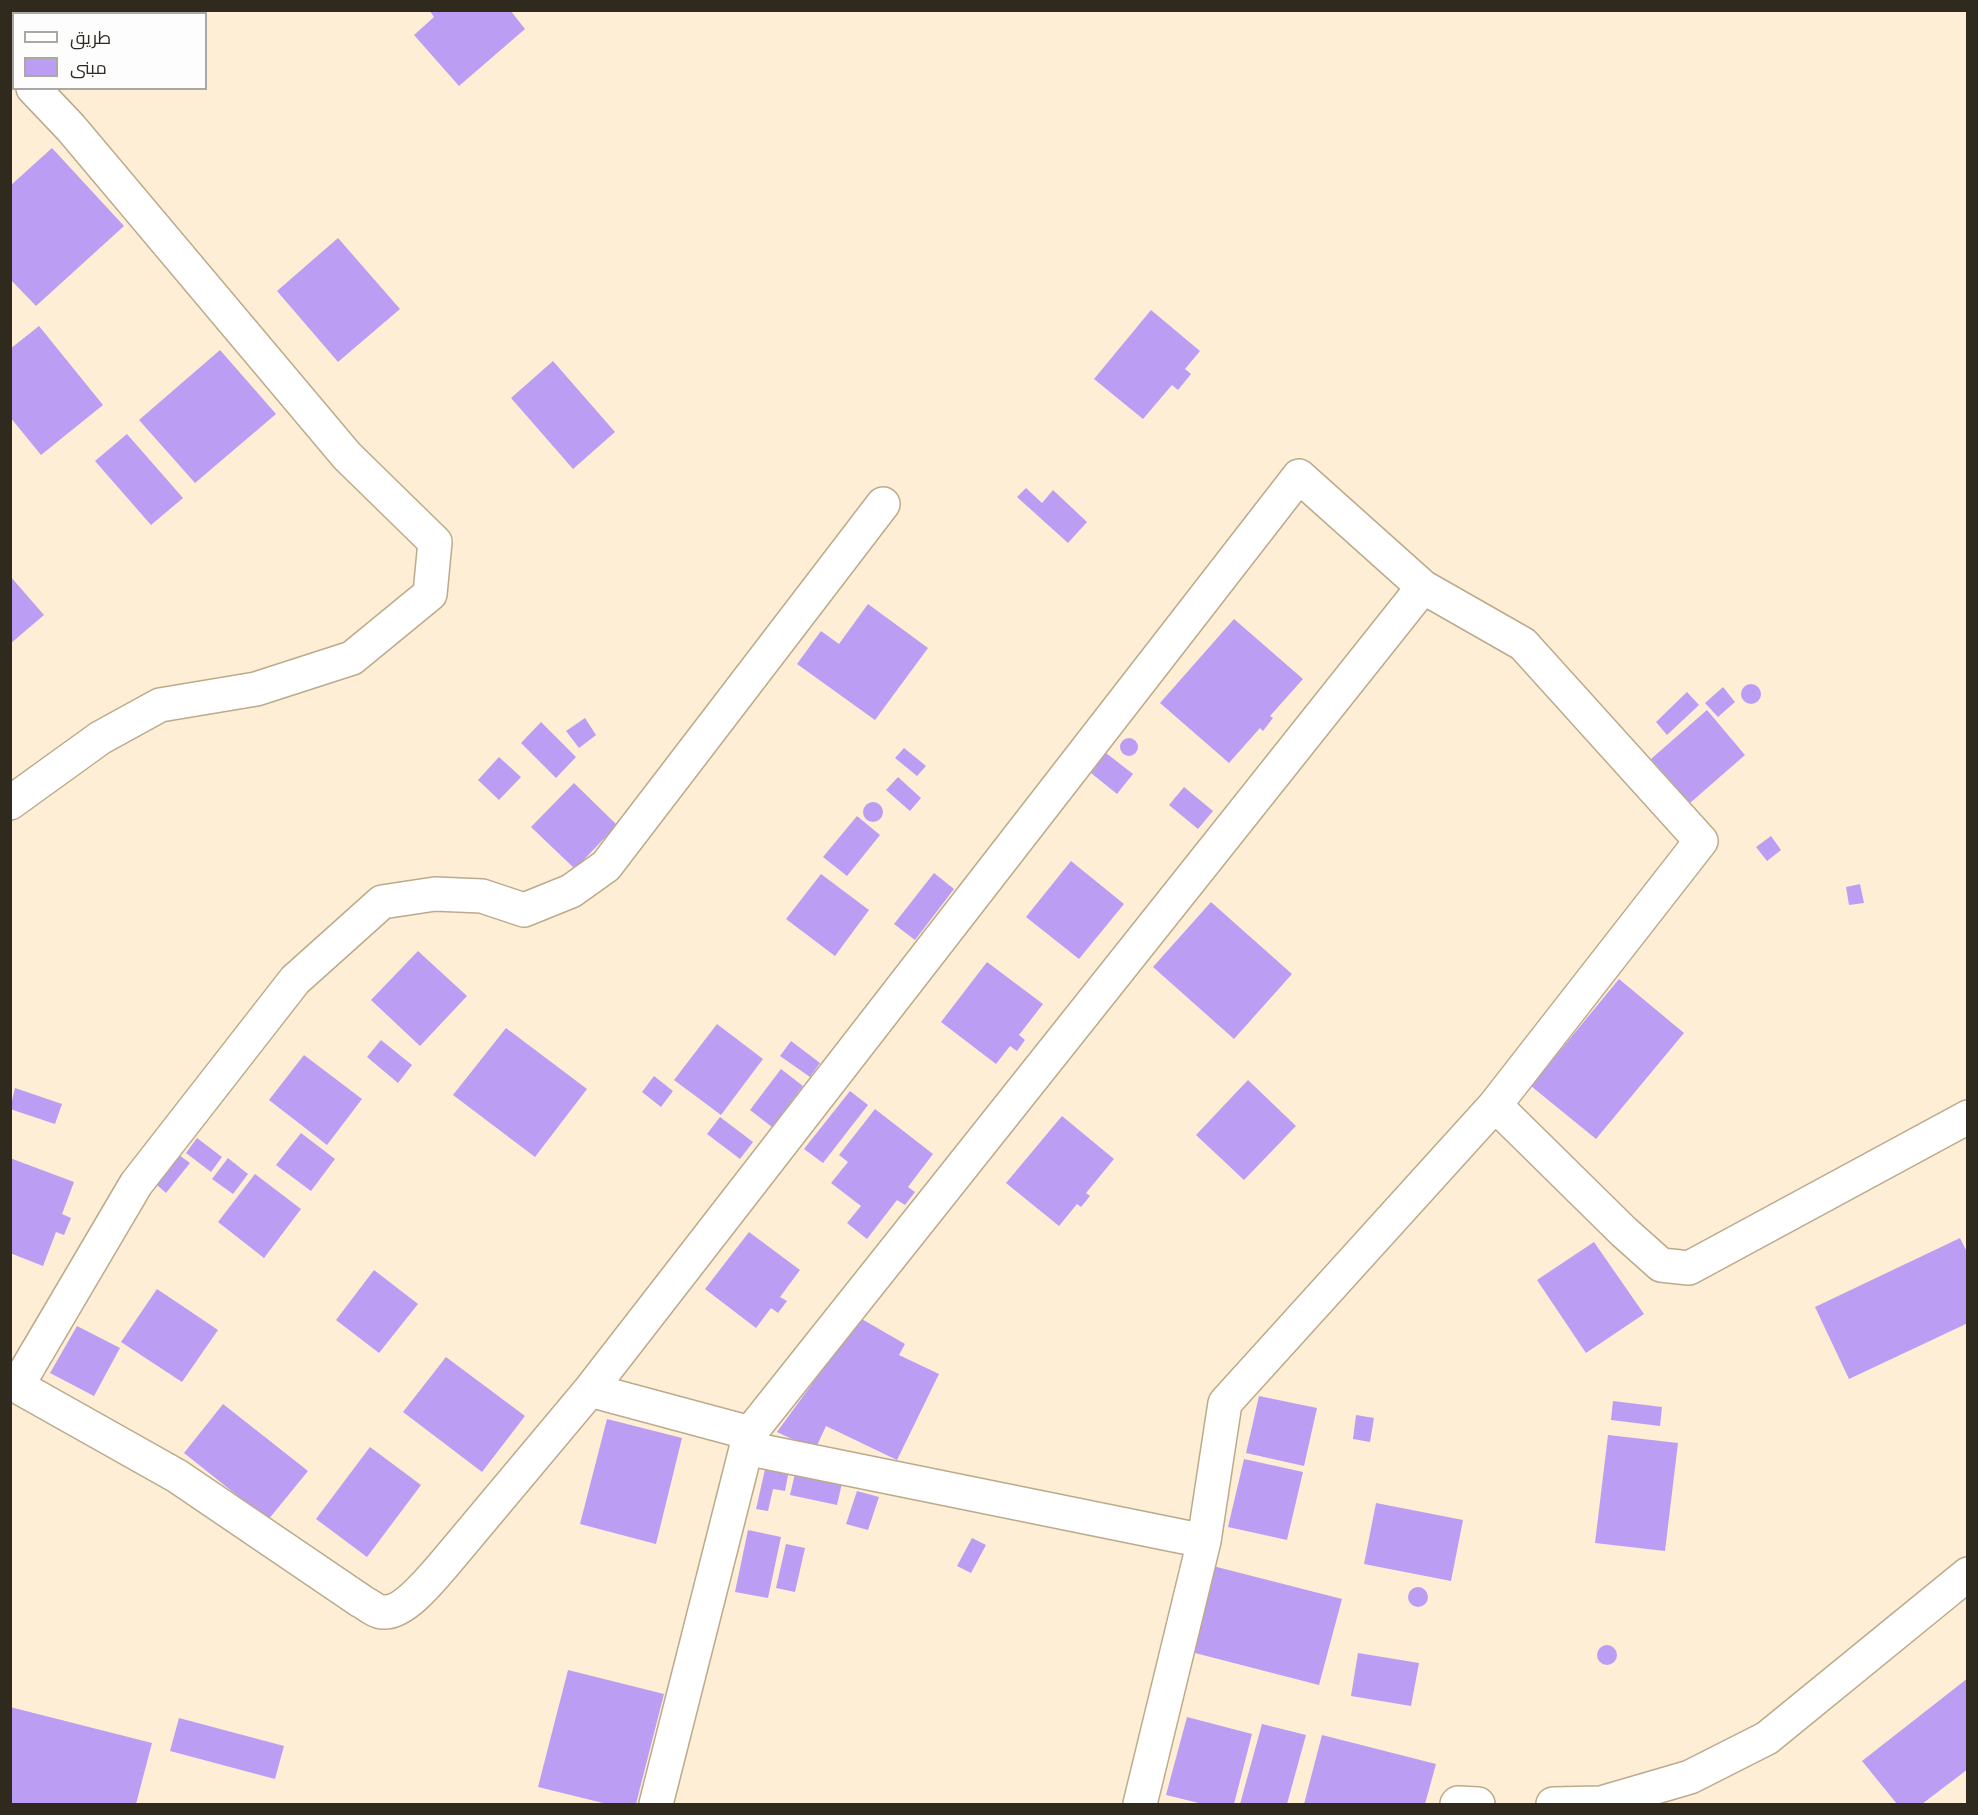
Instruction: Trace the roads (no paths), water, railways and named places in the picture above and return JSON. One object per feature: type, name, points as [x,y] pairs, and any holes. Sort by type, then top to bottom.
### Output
[{"type":"street","points":[[10,803],[100,738],[160,705],[256,689],[352,658],[430,594],[435,542],[347,456],[70,128],[35,90]]},
{"type":"street","points":[[883,504],[606,866],[571,891],[524,910],[482,896],[435,894],[382,902],[295,980],[136,1184],[14,1383],[177,1476],[352,1595],[382,1612],[399,1609],[426,1586],[590,1390],[1299,476],[1423,587],[1522,644],[1701,842],[1495,1105],[1225,1403],[1204,1541],[1140,1804]]},
{"type":"street","points":[[656,1804],[748,1441],[1423,587]]},
{"type":"street","points":[[1495,1105],[1624,1232],[1661,1265],[1689,1268],[1968,1117]]},
{"type":"street","points":[[590,1390],[748,1441],[1204,1541]]},
{"type":"street","points":[[1553,1804],[1601,1803],[1690,1777],[1767,1738],[1968,1574]]},
{"type":"street","points":[[1457,1804],[1478,1804]]}]
